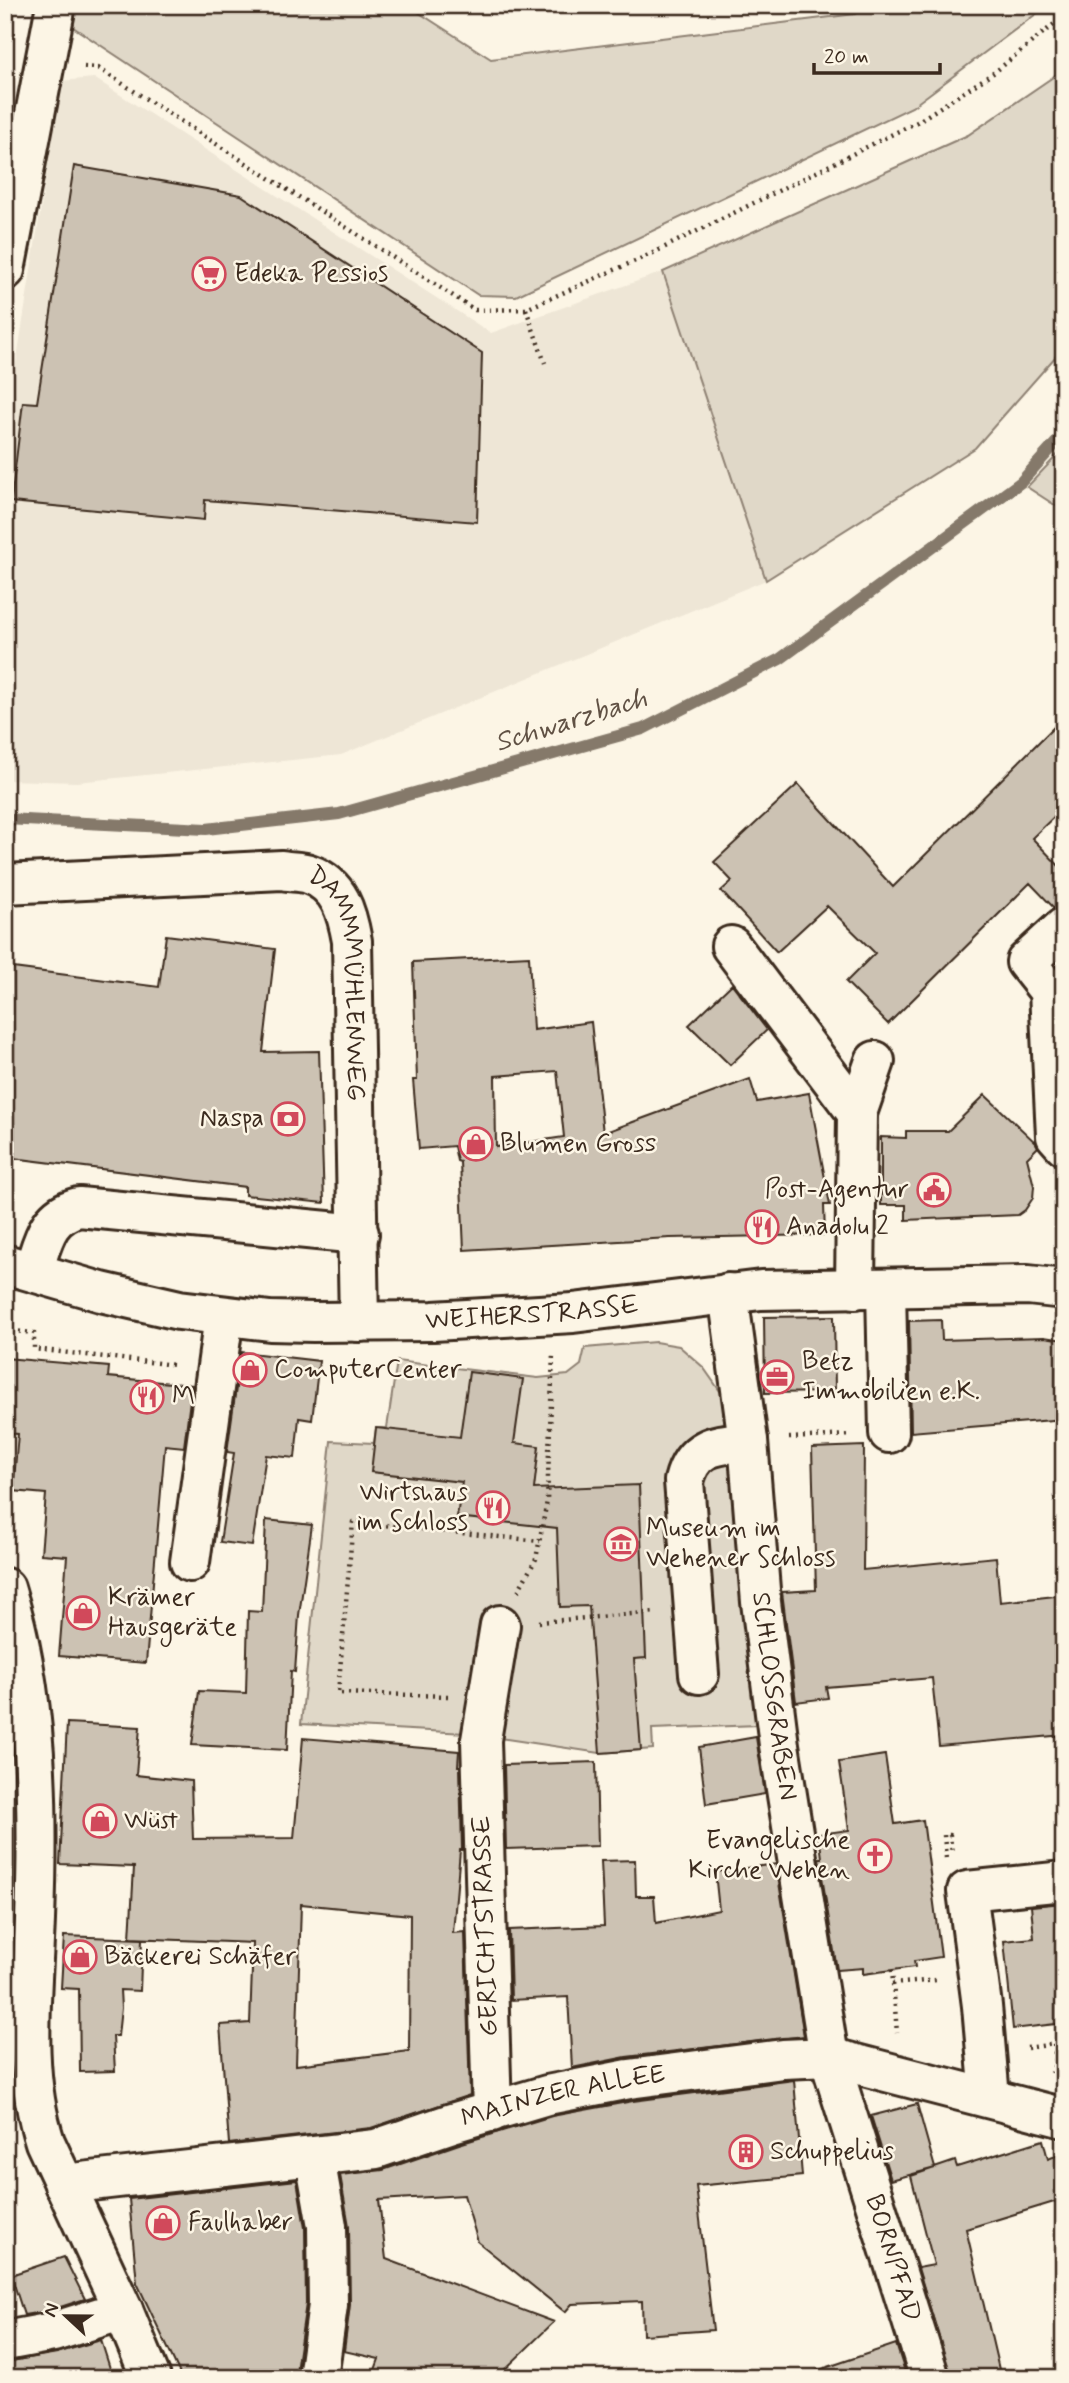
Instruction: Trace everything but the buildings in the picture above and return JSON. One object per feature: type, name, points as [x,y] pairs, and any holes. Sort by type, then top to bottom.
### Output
[{"type":"street","points":[[5,270],[56,5]]},
{"type":"street","name":"DAMMMÜHLENWEG","points":[[5,884],[282,870],[309,874],[331,887],[347,910],[352,941],[359,1322]]},
{"type":"street","points":[[1064,927],[1026,962],[1049,991],[1056,1136],[1064,1145]]},
{"type":"street","points":[[731,946],[857,1113]]},
{"type":"street","points":[[875,1061],[857,1113],[870,1288],[890,1433]]},
{"type":"street","points":[[19,1268],[57,1215],[79,1207],[359,1234]]},
{"type":"street","name":"WEIHERSTRASSE","points":[[19,1268],[139,1302],[270,1321],[359,1322],[555,1314],[728,1293],[1028,1285],[1064,1289]]},
{"type":"street","name":"SCHLOSSGRABEN","points":[[728,1293],[748,1441],[761,1602],[779,1745],[829,2057]]},
{"type":"street","points":[[190,1562],[223,1316]]},
{"type":"street","points":[[699,1674],[684,1481],[688,1466],[699,1452],[715,1445],[748,1441]]},
{"type":"street","points":[[5,1588],[12,1640],[28,1697],[35,1774],[35,1916],[30,2042],[19,2087],[36,2113],[45,2142],[123,2310],[151,2378]]},
{"type":"street","name":"GERICHTSTRASSE","points":[[492,2112],[481,1740],[500,1625]]},
{"type":"street","points":[[990,2098],[982,2006],[967,1891],[1064,1881]]},
{"type":"street","name":"MAINZER ALLEE","points":[[64,2184],[315,2158],[376,2149],[547,2095],[629,2079],[783,2059],[829,2057],[1052,2115]]},
{"type":"street","name":"BORNPFAD","points":[[829,2057],[930,2378]]},
{"type":"street","points":[[315,2158],[327,2226],[328,2305],[318,2378]]},
{"type":"street","points":[[5,2341],[53,2332],[123,2310]]},
{"type":"path","points":[[44,64],[98,68],[475,310],[526,309],[650,254],[917,122],[995,72],[1064,16]]},
{"type":"path","points":[[526,309],[545,363]]},
{"type":"path","points":[[500,1625],[536,1559],[540,1541],[547,1501],[555,1314]]},
{"type":"path","points":[[5,1330],[34,1333],[34,1349],[173,1365],[218,1367]]},
{"type":"path","points":[[748,1441],[839,1435]]},
{"type":"path","points":[[488,1697],[338,1693],[353,1522],[540,1541]]},
{"type":"path","points":[[500,1625],[693,1609]]},
{"type":"path","points":[[892,1970],[900,2076]]},
{"type":"path","points":[[1020,2049],[1054,2044],[1056,2061],[1052,2115]]},
{"type":"shaded area","points":[[74,5],[407,5],[491,59],[855,14],[873,5],[1048,5],[912,107],[516,296],[478,295],[70,25]]},
{"type":"shaded area","points":[[1064,67],[1064,347],[975,448],[766,580],[663,272],[968,135]]},
{"type":"shaded area","points":[[94,78],[491,333],[663,272],[766,580],[341,755],[77,782],[5,780],[5,434],[61,81]]},
{"type":"shaded area","points":[[1064,448],[1064,511],[1027,487]]},
{"type":"shaded area","points":[[655,1342],[679,1346],[703,1367],[722,1394],[739,1496],[750,1671],[758,1725],[652,1729],[653,1749],[600,1753],[466,1733],[301,1724],[331,1441],[374,1443],[376,1428],[387,1428],[397,1361],[538,1378],[568,1375],[581,1365],[585,1348]]},
{"type":"waterway","name":"Schwarzbach","points":[[5,819],[206,829],[339,814],[643,729],[780,659],[1021,482],[1064,434]]},
{"type":"place","name":"Edeka Pessios","points":[[209,274]]},
{"type":"place","name":"Naspa","points":[[288,1119]]},
{"type":"place","name":"Blumen Gross","points":[[476,1144]]},
{"type":"place","name":"Post-Agentur","points":[[934,1190]]},
{"type":"place","name":"Anadolu 2","points":[[762,1227]]},
{"type":"place","name":"ComputerCenter","points":[[250,1370]]},
{"type":"place","name":"Betz Immobilien e.K.","points":[[777,1377]]},
{"type":"place","name":"M","points":[[147,1397]]},
{"type":"place","name":"Wirtshaus im Schloss","points":[[493,1508]]},
{"type":"place","name":"Museum im Wehener Schloss","points":[[621,1544]]},
{"type":"place","name":"Krämer Hausgeräte","points":[[83,1613]]},
{"type":"place","name":"Wüst","points":[[100,1821]]},
{"type":"place","name":"Evangelische Kirche Wehen","points":[[875,1856]]},
{"type":"place","name":"Bäckerei Schäfer","points":[[80,1957]]},
{"type":"place","name":"Schuppelius","points":[[746,2152]]},
{"type":"place","name":"Faulhaber","points":[[163,2223]]}]
